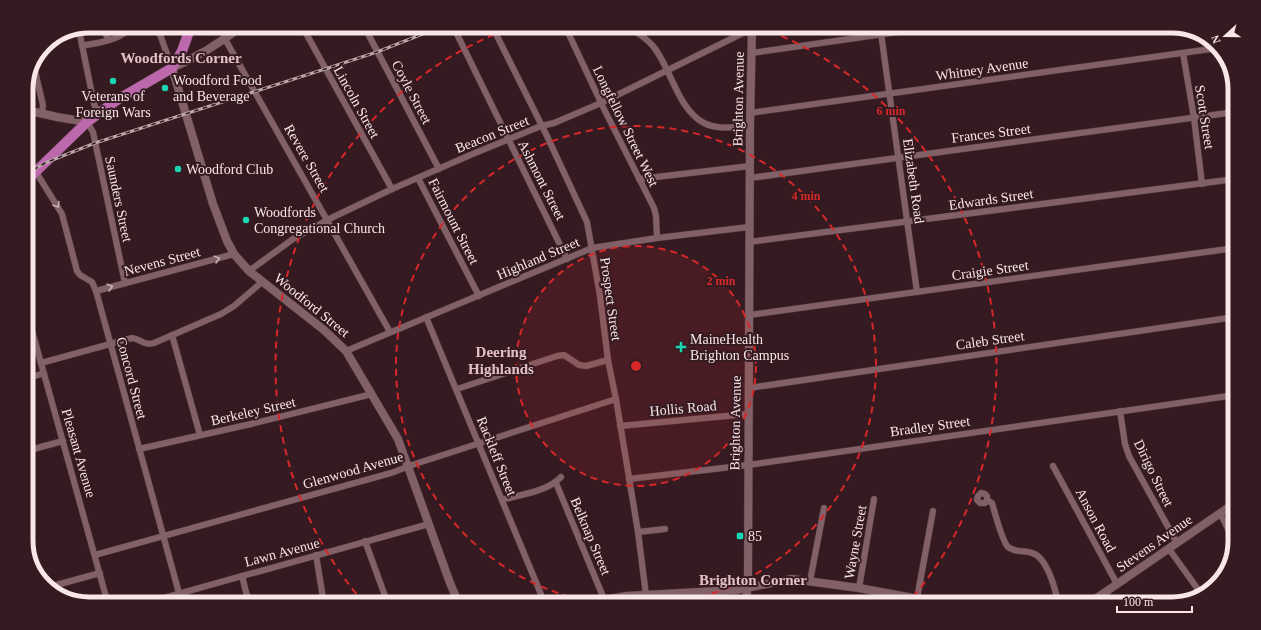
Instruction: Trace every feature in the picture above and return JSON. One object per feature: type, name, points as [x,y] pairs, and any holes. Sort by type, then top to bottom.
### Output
[{"type":"highway","points":[[33,175],[98,113],[172,68],[182,51],[188,33]]},
{"type":"main road","points":[[172,68],[199,56],[233,33]]},
{"type":"main road","name":"Brighton Avenue","points":[[746,597],[750,113],[752,33]]},
{"type":"main road","name":"Woodford Street","points":[[172,68],[209,192],[227,241],[234,254],[249,271],[324,330],[346,351],[398,439],[456,597]]},
{"type":"main road","points":[[33,112],[87,122]]},
{"type":"main road","name":"Stevens Avenue","points":[[1101,596],[1228,508]]},
{"type":"main road","points":[[625,597],[721,592],[792,579],[859,588],[899,597]]},
{"type":"street","points":[[106,33],[108,40]]},
{"type":"street","points":[[82,46],[116,38],[125,33]]},
{"type":"street","name":"Woodford Street","points":[[160,33],[172,68]]},
{"type":"street","points":[[227,38],[229,33]]},
{"type":"street","name":"Lincoln Street","points":[[306,33],[392,190]]},
{"type":"street","name":"Coyle Street","points":[[368,33],[439,169]]},
{"type":"street","name":"Ashmont Street","points":[[456,33],[567,258]]},
{"type":"street","name":"Prospect Street","points":[[496,33],[586,216],[608,360],[638,532],[646,595]]},
{"type":"street","name":"Longfellow Street West","points":[[568,33],[601,103],[654,208],[657,238]]},
{"type":"street","points":[[637,33],[653,46],[685,104],[700,120],[714,126],[750,126]]},
{"type":"street","name":"Beacon Street","points":[[249,271],[293,239],[327,220],[439,169],[601,103],[667,69],[743,33]]},
{"type":"street","points":[[752,53],[888,33]]},
{"type":"street","points":[[80,34],[94,104],[98,113]]},
{"type":"street","name":"Elizabeth Road","points":[[881,34],[917,292]]},
{"type":"street","name":"Revere Street","points":[[227,38],[390,332]]},
{"type":"street","name":"Whitney Avenue","points":[[750,113],[1205,50]]},
{"type":"street","name":"Scott Street","points":[[1183,53],[1194,118],[1202,184]]},
{"type":"street","points":[[36,74],[43,105],[42,114]]},
{"type":"street","name":"Frances Street","points":[[750,178],[1228,113]]},
{"type":"street","name":"Saunders Street","points":[[87,122],[93,132],[125,283]]},
{"type":"street","points":[[639,179],[750,166]]},
{"type":"street","name":"Concord Street","points":[[36,172],[62,214],[77,271],[80,275],[92,282],[96,291],[180,597]]},
{"type":"street","name":"Fairmount Street","points":[[418,178],[479,296]]},
{"type":"street","name":"Edwards Street","points":[[749,242],[1228,180]]},
{"type":"street","name":"Highland Street","points":[[346,351],[592,248],[657,238],[750,227]]},
{"type":"street","name":"Craigie Street","points":[[749,316],[1228,249]]},
{"type":"street","name":"Nevens Street","points":[[96,291],[234,254]]},
{"type":"street","points":[[41,363],[132,338],[137,338],[149,345],[221,314],[234,306],[262,282]]},
{"type":"street","name":"Rackleff Street","points":[[426,317],[542,597]]},
{"type":"street","name":"Caleb Street","points":[[749,388],[1228,318]]},
{"type":"street","name":"Pleasant Avenue","points":[[33,334],[106,597]]},
{"type":"street","points":[[172,335],[200,435]]},
{"type":"street","points":[[457,390],[557,356],[564,355],[579,365],[586,366],[608,360]]},
{"type":"street","points":[[33,377],[44,373]]},
{"type":"street","name":"Berkeley Street","points":[[139,449],[280,417],[372,394]]},
{"type":"street","name":"Bradley Street","points":[[629,479],[748,465],[1228,396]]},
{"type":"street","name":"Glenwood Avenue","points":[[95,555],[383,476],[479,443],[616,399]]},
{"type":"street","name":"Dirigo Street","points":[[1120,411],[1125,444],[1129,456],[1177,543]]},
{"type":"street","name":"Hollis Road","points":[[620,426],[748,414]]},
{"type":"street","points":[[33,449],[63,441]]},
{"type":"street","name":"Anson Road","points":[[1053,466],[1117,584]]},
{"type":"street","points":[[502,500],[545,488],[556,483],[561,477]]},
{"type":"street","name":"Belknap Street","points":[[556,483],[603,597]]},
{"type":"street","name":"Wayne Street","points":[[859,588],[874,499]]},
{"type":"street","points":[[988,500],[992,504],[1006,545],[1013,550],[1033,553],[1041,560],[1055,586],[1057,597]]},
{"type":"street","points":[[810,581],[824,508]]},
{"type":"street","points":[[918,597],[933,511]]},
{"type":"street","points":[[1220,513],[1228,529]]},
{"type":"street","name":"Lawn Avenue","points":[[168,597],[429,524]]},
{"type":"street","points":[[638,532],[664,529]]},
{"type":"street","points":[[366,541],[386,597]]},
{"type":"street","points":[[1169,549],[1198,590]]},
{"type":"street","points":[[316,555],[323,597]]},
{"type":"street","points":[[55,585],[100,573]]},
{"type":"street","points":[[242,576],[247,597]]},
{"type":"railway","points":[[33,170],[45,163],[95,143],[377,52],[425,33]]},
{"type":"place","name":"Veterans of Foreign Wars","points":[[113,81]]},
{"type":"place","name":"Woodford Food and Beverage","points":[[165,88]]},
{"type":"place","name":"Woodford Club","points":[[178,169]]},
{"type":"place","name":"Woodfords Congregational Church","points":[[246,220]]},
{"type":"place","name":"MaineHealth Brighton Campus","points":[[681,347]]},
{"type":"place","name":"85","points":[[740,536]]},
{"type":"district","name":"Woodfords Corner","points":[[181,58]]},
{"type":"district","name":"Deering Highlands","points":[[501,360]]},
{"type":"district","name":"Brighton Corner","points":[[753,580]]}]
